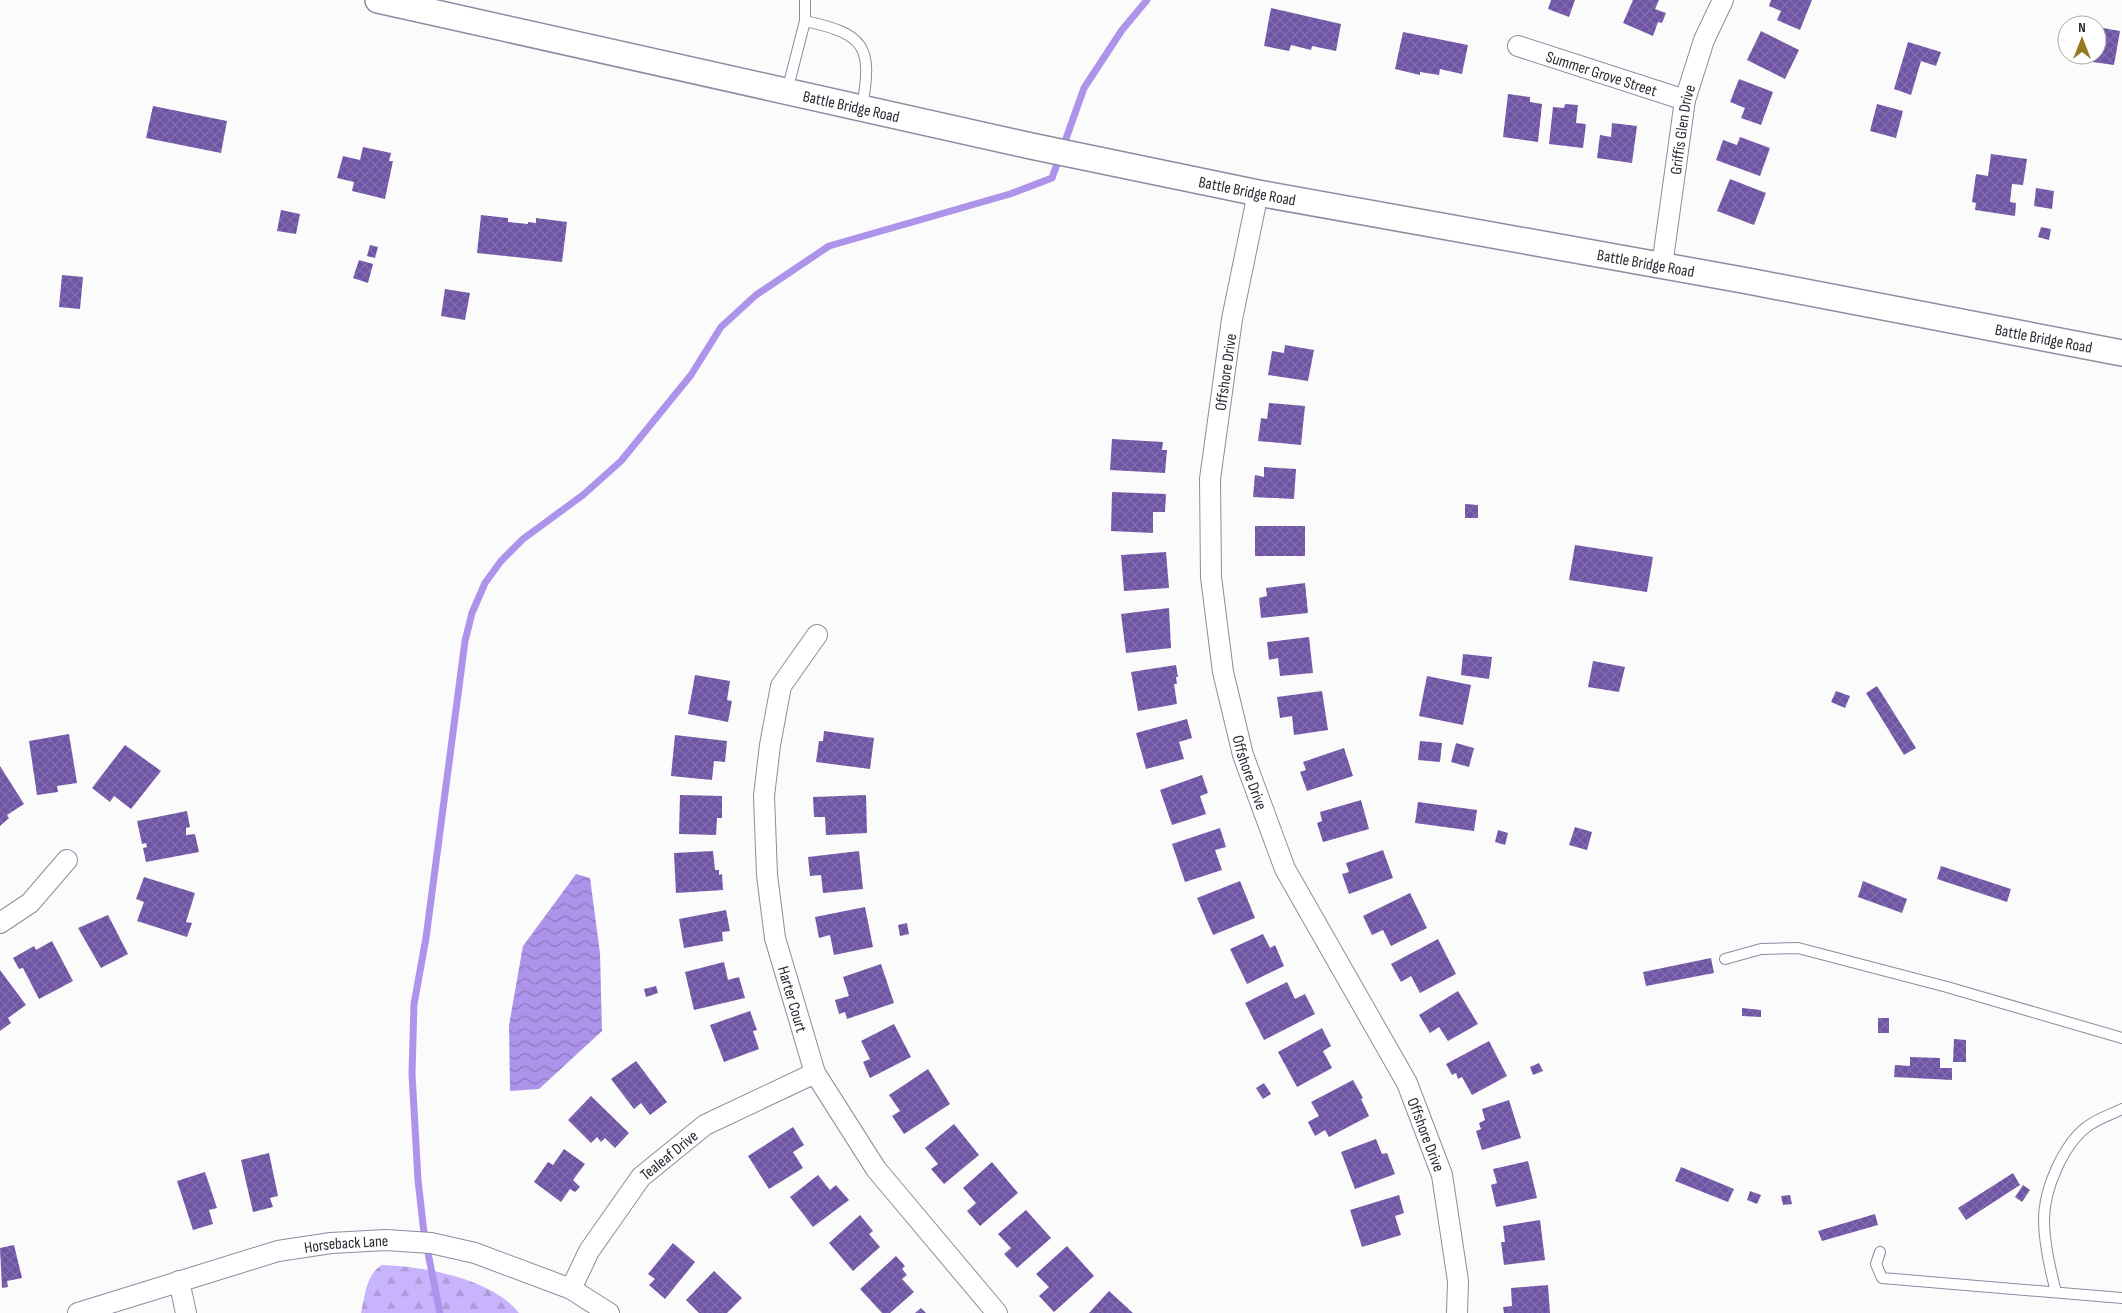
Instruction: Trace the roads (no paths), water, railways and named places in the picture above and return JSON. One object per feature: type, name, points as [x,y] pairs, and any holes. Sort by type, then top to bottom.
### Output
[{"type":"street","name":"Battle Bridge Road","points":[[378,0],[441,7],[787,92],[1031,146],[1258,193],[1662,266],[2122,353]]},
{"type":"street","name":"Griffis Glen Drive","points":[[1662,266],[1685,100],[1704,40],[1723,0]]},
{"type":"street","name":"Summer Grove Street","points":[[1518,46],[1685,100]]},
{"type":"street","name":"Offshore Drive","points":[[1258,193],[1232,319],[1210,479],[1211,578],[1223,672],[1243,755],[1285,869],[1407,1083],[1442,1175],[1458,1281],[1457,1313]]},
{"type":"street","name":"Harter Court","points":[[817,635],[781,686],[770,745],[764,796],[766,875],[775,938],[815,1073],[876,1169],[997,1313]]},
{"type":"street","points":[[0,923],[30,903],[67,860]]},
{"type":"street","name":"Tealeaf Drive","points":[[571,1289],[588,1251],[641,1177],[705,1125],[815,1073]]},
{"type":"street","name":"Horseback Lane","points":[[78,1313],[278,1251],[331,1243],[386,1240],[431,1243],[475,1253],[571,1289],[609,1313]]},
{"type":"street","points":[[179,1282],[186,1313]]},
{"type":"lane","points":[[787,92],[805,20],[805,0]]},
{"type":"lane","points":[[805,20],[842,30],[853,37],[861,46],[866,56],[867,67],[862,108]]},
{"type":"lane","points":[[1725,959],[1761,949],[1798,948],[1947,986],[2122,1038]]},
{"type":"lane","points":[[2056,1292],[2050,1269],[2044,1220],[2046,1200],[2060,1159],[2073,1141],[2090,1124],[2122,1109]]},
{"type":"lane","points":[[1880,1252],[1876,1264],[1882,1278],[2122,1298]]},
{"type":"water","points":[[576,874],[590,878],[600,953],[602,1031],[539,1089],[510,1091],[509,1025],[523,946]]},
{"type":"waterway","points":[[440,1313],[424,1233],[418,1180],[412,1074],[414,1004],[426,938],[465,641],[472,613],[485,583],[501,561],[523,539],[583,495],[621,461],[691,375],[721,327],[756,295],[829,246],[1010,194],[1052,178],[1084,88],[1122,30],[1147,0]]}]
